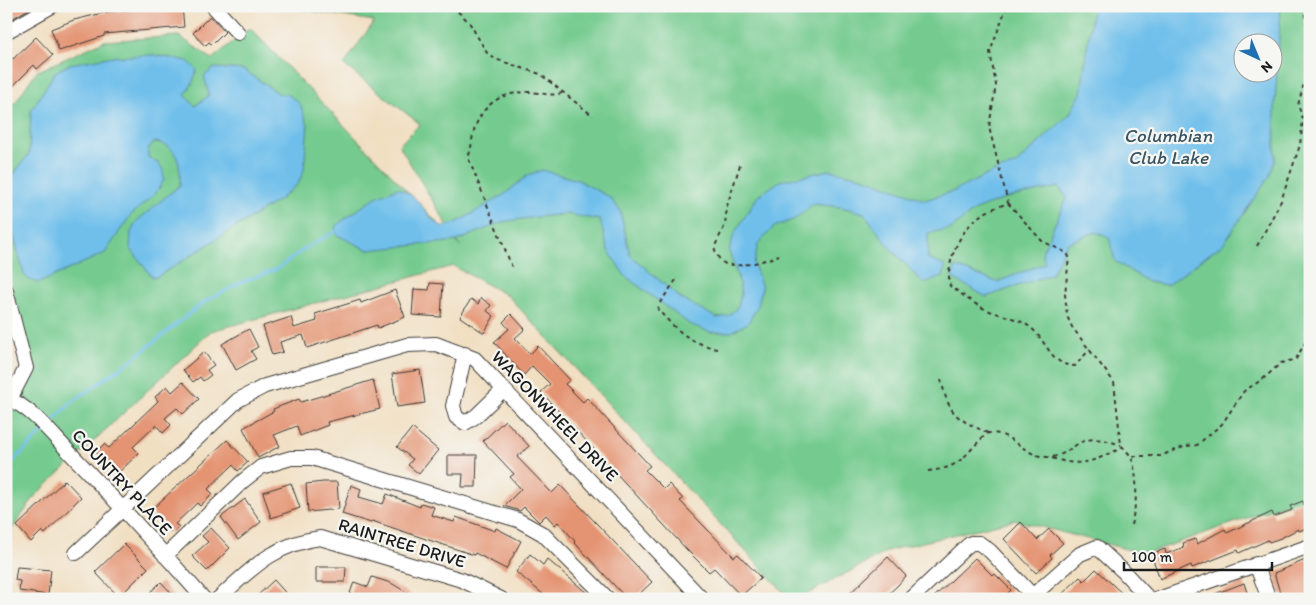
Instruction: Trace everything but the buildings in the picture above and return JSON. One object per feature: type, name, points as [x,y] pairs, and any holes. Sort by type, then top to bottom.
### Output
[{"type":"street","points":[[6,32],[52,6]]},
{"type":"street","points":[[213,6],[238,33]]},
{"type":"street","points":[[6,291],[26,368],[8,399]]},
{"type":"street","name":"WAGONWHEEL DRIVE","points":[[76,553],[122,507],[238,400],[264,386],[407,345],[436,344],[475,359],[702,599]]},
{"type":"street","points":[[465,354],[453,406],[456,416],[465,422],[471,419],[504,389]]},
{"type":"street","name":"COUNTRY PLACE","points":[[8,399],[32,414],[122,507],[204,599]]},
{"type":"street","points":[[166,556],[243,481],[261,468],[291,458],[312,458],[518,520],[543,534],[608,599]]},
{"type":"street","name":"RAINTREE DRIVE","points":[[218,599],[259,562],[278,549],[301,540],[320,538],[462,580],[501,599]]},
{"type":"street","points":[[911,599],[971,543],[979,543],[990,551],[1031,597],[1080,554],[1096,548],[1123,571],[1149,599]]},
{"type":"street","points":[[1158,599],[1180,595],[1256,564],[1310,546]]},
{"type":"street","points":[[1256,564],[1268,599]]},
{"type":"path","points":[[452,6],[469,22],[487,53],[495,59],[540,74],[593,116]]},
{"type":"path","points":[[1007,6],[990,52],[996,84],[989,127],[1008,203],[1042,241],[1067,253],[1070,262],[1065,294],[1067,316],[1072,327],[1114,382],[1122,446]]},
{"type":"path","points":[[1257,246],[1267,232],[1281,201],[1300,145],[1304,119],[1298,105],[1305,80],[1308,34],[1303,6]]},
{"type":"path","points":[[1305,80],[1310,80]]},
{"type":"path","points":[[512,267],[468,157],[479,115],[489,103],[508,93],[540,92],[553,96],[562,93]]},
{"type":"path","points":[[740,165],[726,206],[725,225],[714,248],[718,257],[727,264],[762,262],[778,254]]},
{"type":"path","points":[[1008,203],[976,218],[958,243],[947,276],[950,286],[973,303],[1001,316],[1015,318],[1029,326],[1038,334],[1056,360],[1067,366],[1075,366],[1090,349]]},
{"type":"path","points":[[676,280],[659,304],[658,310],[677,330],[696,343],[717,349]]},
{"type":"path","points":[[1131,456],[1160,456],[1186,446],[1197,445],[1222,424],[1244,391],[1263,379],[1280,363],[1296,359],[1310,334]]},
{"type":"path","points":[[941,379],[949,408],[954,414],[988,433],[996,432],[1005,436],[1038,456],[1050,457],[1068,463],[1091,462],[1122,446]]},
{"type":"path","points":[[928,471],[948,469],[958,463],[988,433]]},
{"type":"path","points":[[1050,457],[1067,452],[1077,444],[1089,439],[1107,440],[1122,446],[1131,456],[1136,472],[1137,490],[1131,525]]},
{"type":"green space","points":[[280,6],[1310,6],[1310,496],[1145,554],[1015,520],[890,550],[798,599],[790,599],[508,296],[453,266],[211,331],[35,496],[6,538],[6,415],[33,371],[6,265],[6,116],[36,72],[104,41],[179,36],[212,59],[250,28],[460,246],[399,145],[420,124],[344,65],[374,21]]},
{"type":"water","name":"Columbian Club Lake","points":[[1093,6],[1281,6],[1279,32],[1234,32],[1234,82],[1276,82],[1275,161],[1269,177],[1223,244],[1167,285],[1148,282],[1115,261],[1109,238],[1096,232],[1067,243],[1052,274],[986,297],[951,277],[956,267],[997,282],[1045,263],[1042,252],[1067,198],[1059,187],[1007,198],[975,210],[951,229],[928,233],[928,259],[945,266],[943,277],[923,283],[890,248],[864,213],[841,207],[813,204],[795,219],[774,227],[758,244],[754,264],[762,288],[758,306],[748,323],[731,332],[710,332],[689,324],[625,276],[608,250],[600,220],[566,214],[536,217],[502,222],[457,241],[368,250],[337,235],[335,226],[376,197],[398,188],[414,197],[432,219],[444,227],[458,222],[505,194],[528,175],[542,170],[578,180],[609,197],[620,210],[630,255],[680,298],[717,318],[728,316],[738,307],[741,294],[738,277],[729,251],[734,234],[758,196],[780,181],[829,170],[862,177],[925,200],[954,191],[993,172],[1016,164],[1069,115],[1081,93]]},
{"type":"water","points":[[153,55],[188,61],[197,70],[192,84],[185,95],[195,106],[209,95],[204,76],[214,68],[244,70],[278,93],[289,95],[300,104],[308,125],[304,170],[298,184],[280,199],[157,277],[152,277],[130,248],[131,232],[137,221],[180,185],[180,170],[177,157],[169,147],[155,142],[148,149],[148,157],[159,164],[163,170],[164,180],[156,193],[130,216],[105,253],[39,283],[29,280],[24,275],[6,206],[6,184],[29,154],[31,111],[55,72],[70,64],[108,57]]},
{"type":"waterway","points":[[49,425],[72,402],[133,359],[204,302],[242,282],[277,269],[307,247],[336,231]]},
{"type":"waterway","points":[[6,468],[45,430]]}]
